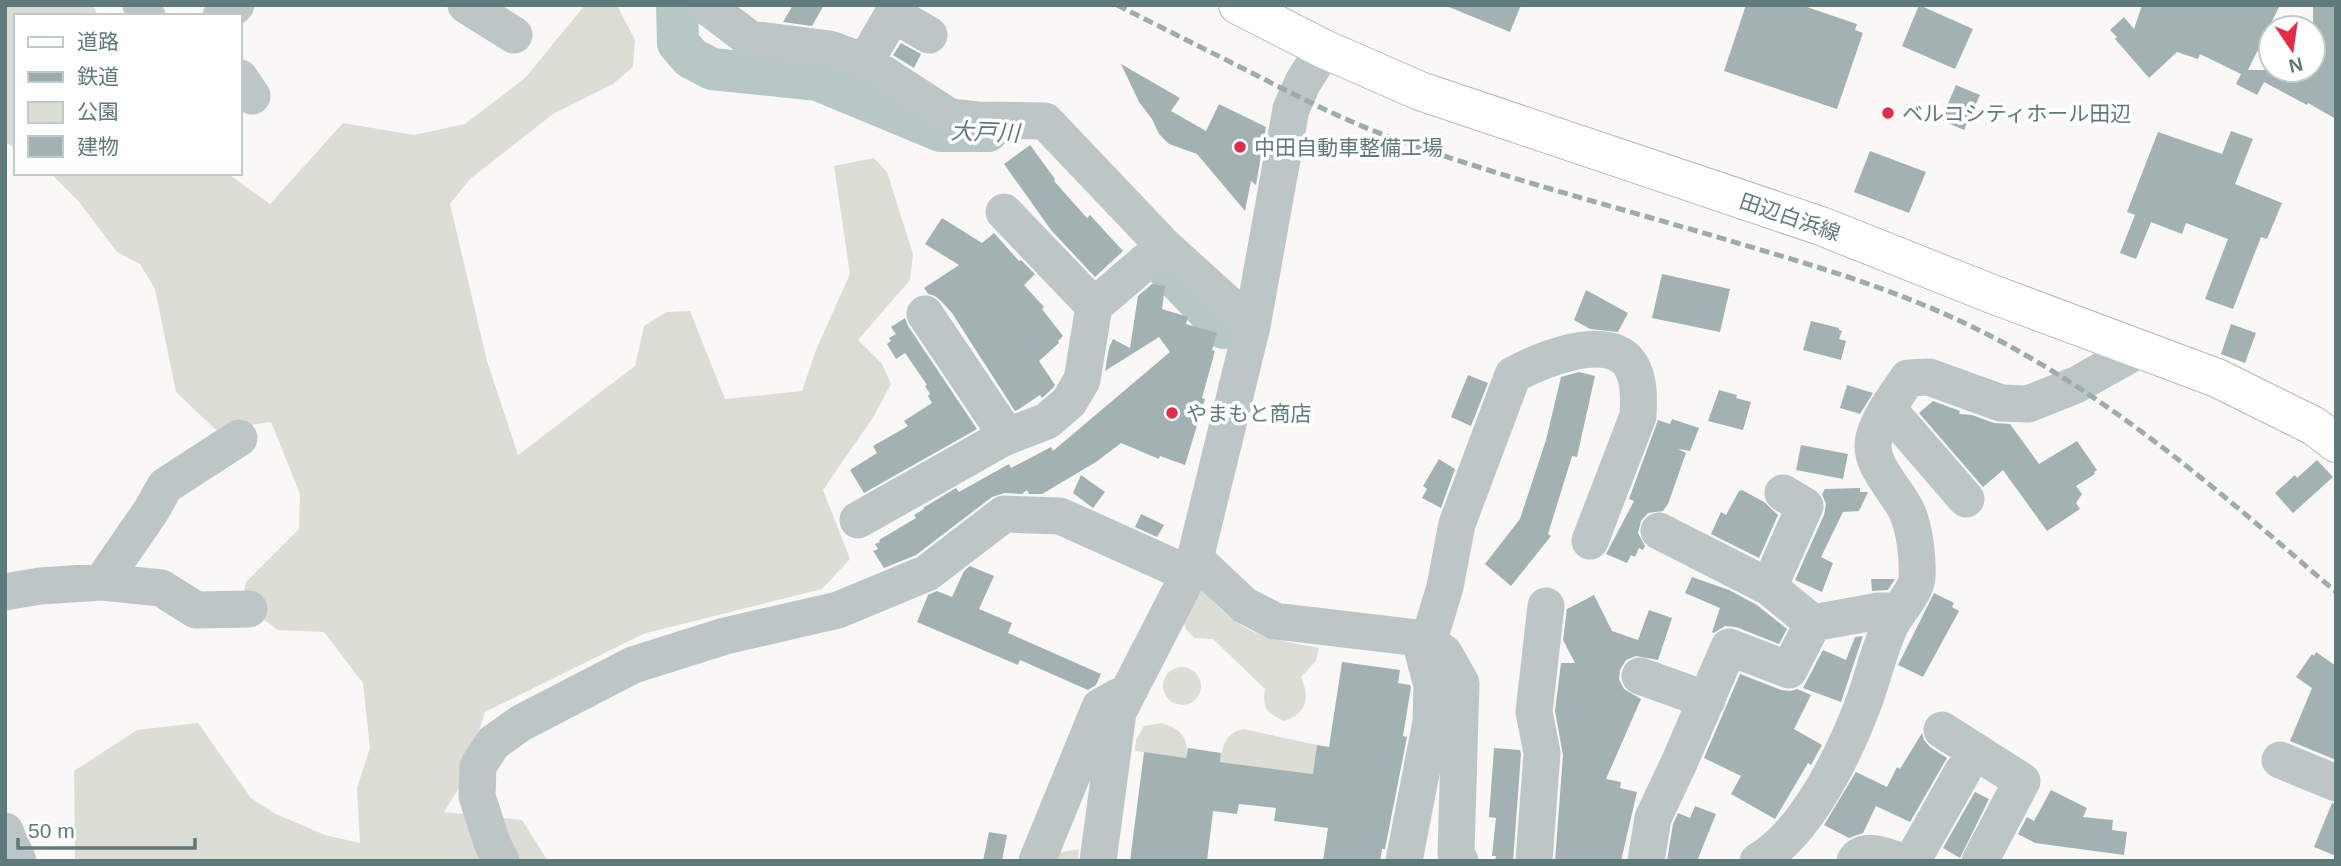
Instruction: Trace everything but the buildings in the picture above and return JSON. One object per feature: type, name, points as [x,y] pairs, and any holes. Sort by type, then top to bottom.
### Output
[{"type":"main road","name":"田辺白浜線","points":[[1246,8],[1324,49],[1420,92],[1821,226],[1992,294],[2217,378],[2314,426],[2336,443]]},
{"type":"street","points":[[467,5],[514,35]]},
{"type":"street","points":[[705,5],[743,18],[750,39],[830,49],[864,62],[950,117],[1045,121],[1158,251],[1252,326]]},
{"type":"street","points":[[864,62],[893,14],[929,35]]},
{"type":"street","points":[[1098,861],[1118,712],[1192,567],[1252,326],[1291,108],[1303,82],[1324,49]]},
{"type":"street","points":[[1004,212],[1094,306]]},
{"type":"street","points":[[858,520],[1007,436],[1047,421],[1069,402],[1082,380],[1094,306],[1158,251]]},
{"type":"street","points":[[925,314],[1007,436]]},
{"type":"street","points":[[1758,861],[1774,852],[1801,825],[1837,760],[1864,702],[1890,626],[1917,581],[1915,546],[1908,514],[1875,459],[1873,439],[1908,378],[1929,377],[2001,403],[2028,404],[2076,385],[2140,349]]},
{"type":"street","points":[[1404,861],[1431,722],[1432,686],[1425,666],[1424,641],[1446,587],[1457,524],[1513,375],[1536,363],[1580,351],[1596,350],[1612,352],[1626,360],[1636,377],[1639,394],[1638,416],[1590,541]]},
{"type":"street","points":[[1888,409],[1966,499]]},
{"type":"street","points":[[102,582],[165,486],[239,438]]},
{"type":"street","points":[[1769,587],[1805,506],[1783,493]]},
{"type":"street","points":[[500,861],[477,796],[478,766],[493,743],[521,723],[633,665],[725,636],[838,610],[927,573],[1004,514],[1060,516],[1192,567],[1244,606],[1275,621],[1410,637],[1424,641],[1444,653],[1461,683],[1456,854],[1460,861]]},
{"type":"street","points":[[1659,531],[1769,587],[1813,623],[1879,611],[1899,611]]},
{"type":"street","points":[[5,592],[40,586],[102,582],[161,588],[196,610],[249,609]]},
{"type":"street","points":[[1534,861],[1542,753],[1534,712],[1546,606]]},
{"type":"street","points":[[1646,861],[1653,818],[1729,647],[1789,670],[1813,623]]},
{"type":"street","points":[[1640,676],[1707,700]]},
{"type":"street","points":[[1037,861],[1100,707],[1128,692]]},
{"type":"street","points":[[1942,730],[2022,781],[1980,861]]},
{"type":"street","points":[[2280,760],[2336,783]]},
{"type":"street","points":[[1912,861],[1964,771]]},
{"type":"street","points":[[5,831],[18,861]]},
{"type":"street","points":[[1855,861],[1858,856],[1867,852],[1900,861]]},
{"type":"green space","points":[[5,5],[93,5],[97,14],[14,14],[14,148],[5,142]]},
{"type":"green space","points":[[585,5],[617,5],[635,40],[633,67],[613,84],[553,114],[470,179],[450,204],[487,361],[518,455],[635,366],[644,326],[666,312],[690,311],[725,399],[802,391],[816,350],[850,274],[834,166],[874,158],[887,172],[913,254],[910,280],[858,340],[882,364],[891,384],[874,416],[823,490],[850,559],[822,589],[643,634],[485,712],[464,780],[444,812],[522,820],[548,861],[75,861],[74,771],[137,730],[198,723],[251,798],[276,814],[325,835],[360,843],[357,788],[370,748],[363,683],[324,632],[278,630],[241,603],[246,582],[299,529],[300,494],[271,422],[216,430],[176,392],[155,289],[140,264],[117,252],[80,203],[52,175],[230,175],[270,204],[343,123],[414,135],[465,124],[525,78]]},
{"type":"green space","points":[[1196,586],[1242,626],[1273,639],[1319,648],[1316,661],[1301,677],[1306,698],[1298,714],[1284,721],[1273,716],[1265,705],[1265,689],[1213,639],[1194,638],[1186,629],[1181,618]]},
{"type":"green space","points":[[1182,667],[1196,672],[1201,686],[1196,700],[1182,705],[1168,700],[1163,686],[1168,672]]},
{"type":"green space","points":[[1161,723],[1182,734],[1186,744],[1186,758],[1135,751],[1136,740],[1144,726]]},
{"type":"green space","points":[[1244,729],[1317,745],[1366,781],[1220,762],[1226,741],[1233,733]]},
{"type":"green space","points":[[1079,849],[1078,861],[1054,861],[1056,853]]},
{"type":"waterway","name":"大戸川","points":[[677,5],[678,43],[691,58],[712,69],[818,80],[941,131],[988,131]]},
{"type":"waterway","name":"大戸川","points":[[1164,265],[1224,328]]},
{"type":"railway","points":[[1117,5],[1322,108],[1395,139],[1525,181],[1825,270],[1906,298],[1958,320],[2010,346],[2109,408],[2202,479],[2336,592]]},
{"type":"place","name":"ベルコシティホール田辺","points":[[1888,113]]},
{"type":"place","name":"中田自動車整備工場","points":[[1240,147]]},
{"type":"place","name":"やまもと商店","points":[[1172,413]]}]
